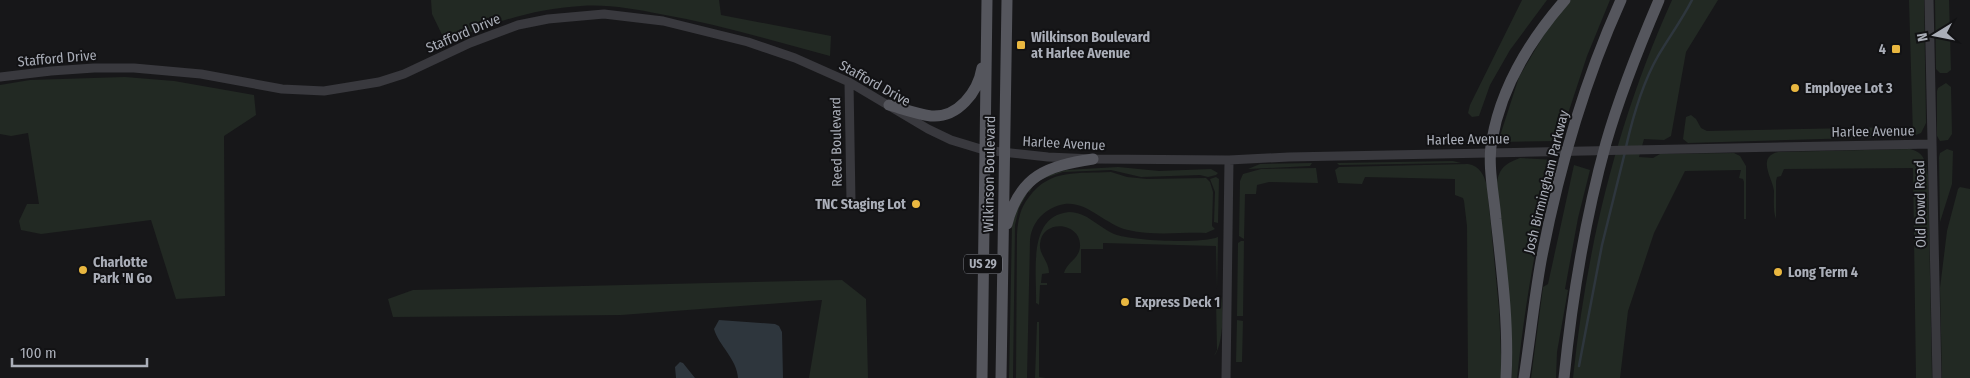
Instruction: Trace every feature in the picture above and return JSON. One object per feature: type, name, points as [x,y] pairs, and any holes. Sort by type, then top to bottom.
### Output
[{"type":"main road","name":"Wilkinson Boulevard","points":[[982,378],[987,0]]},
{"type":"main road","name":"Wilkinson Boulevard","points":[[1001,378],[1007,0]]},
{"type":"main road","points":[[1506,378],[1505,309],[1491,141],[1514,74],[1533,42],[1564,0]]},
{"type":"main road","name":"Josh Birmingham Parkway","points":[[1524,378],[1541,262],[1556,195],[1591,75],[1621,0]]},
{"type":"main road","points":[[1564,378],[1576,276],[1606,143],[1634,61],[1659,0]]},
{"type":"main road","points":[[889,105],[917,114],[934,116],[946,114],[957,109],[976,88],[981,74],[986,42]]},
{"type":"main road","points":[[1002,248],[1010,212],[1016,198],[1032,179],[1070,162],[1093,159]]},
{"type":"street","name":"Old Dowd Road","points":[[1929,0],[1937,378]]},
{"type":"street","name":"Stafford Drive","points":[[0,77],[60,70],[134,68],[201,74],[282,89],[324,91],[372,84],[404,74],[470,43],[518,26],[548,19],[604,14],[664,21],[748,42],[795,58],[849,82],[928,130],[951,140],[984,150],[1004,153]]},
{"type":"street","name":"Reed Boulevard","points":[[849,82],[851,202]]},
{"type":"street","name":"Harlee Avenue","points":[[1004,153],[1093,159],[1229,160],[1932,144]]},
{"type":"street","points":[[1226,378],[1229,160]]},
{"type":"shaded area","points":[[431,0],[719,0],[721,15],[831,36],[830,56],[703,23],[641,10],[601,6],[546,10],[512,18],[478,29],[446,43],[432,14]]},
{"type":"shaded area","points":[[1522,0],[1547,0],[1510,50],[1490,85],[1479,116],[1472,117],[1468,113],[1470,105]]},
{"type":"shaded area","points":[[1570,0],[1610,0],[1587,56],[1559,141],[1500,142],[1499,139],[1519,77],[1548,28]]},
{"type":"shaded area","points":[[1672,0],[1718,0],[1686,52],[1671,136],[1664,140],[1644,139],[1639,157],[1653,158],[1660,154],[1734,153],[1740,156],[1746,166],[1746,219],[1744,219],[1744,182],[1743,179],[1739,178],[1741,170],[1685,171],[1654,233],[1628,311],[1620,378],[1573,378],[1587,280],[1607,185],[1635,92]]},
{"type":"shaded area","points":[[1909,0],[1924,0],[1926,123],[1921,133],[1913,136]]},
{"type":"shaded area","points":[[1935,0],[1949,0],[1951,70],[1947,73],[1940,73],[1936,69]]},
{"type":"shaded area","points":[[125,77],[174,81],[254,95],[256,115],[224,136],[225,296],[176,299],[151,220],[41,234],[21,230],[19,221],[27,204],[39,204],[28,133],[11,136],[0,134],[0,85],[30,80]]},
{"type":"shaded area","points":[[1946,83],[1951,87],[1952,134],[1948,140],[1940,141],[1937,136],[1937,91],[1938,88]]},
{"type":"shaded area","points":[[1691,115],[1696,119],[1701,128],[1707,131],[1901,127],[1899,134],[1892,137],[1688,143],[1683,139],[1686,117]]},
{"type":"shaded area","points":[[1947,149],[1953,151],[1952,184],[1940,222],[1939,157],[1940,153]]},
{"type":"shaded area","points":[[1915,150],[1924,158],[1928,175],[1932,378],[1916,378],[1913,168],[1784,169],[1776,181],[1776,219],[1774,191],[1767,169],[1768,159],[1771,155],[1778,152]]},
{"type":"shaded area","points":[[1520,158],[1556,160],[1532,268],[1517,378],[1512,378],[1497,183],[1501,170]]},
{"type":"shaded area","points":[[1453,161],[1461,163],[1339,165],[1337,163]]},
{"type":"shaded area","points":[[1312,163],[1310,166],[1248,169],[1260,164]]},
{"type":"shaded area","points":[[1468,164],[1476,167],[1481,172],[1487,186],[1499,309],[1502,378],[1468,378],[1467,226],[1463,198],[1455,195],[1455,179],[1365,177],[1362,184],[1338,183],[1335,170],[1339,167]]},
{"type":"shaded area","points":[[1574,165],[1590,170],[1578,218],[1565,289],[1568,290],[1557,352],[1556,378],[1531,378],[1543,287],[1548,284]]},
{"type":"shaded area","points":[[1118,167],[1159,171],[1211,169],[1218,173],[1208,177],[1200,175],[1141,177],[1111,170],[1063,172],[1042,179],[1033,186],[1029,193],[1028,189],[1043,177],[1066,170]]},
{"type":"shaded area","points":[[1316,168],[1318,183],[1269,182],[1257,185],[1256,194],[1245,194],[1244,239],[1239,236],[1240,181],[1243,174],[1261,169]]},
{"type":"shaded area","points":[[1111,172],[1127,177],[1147,179],[1206,178],[1210,182],[1213,192],[1212,226],[1215,229],[1206,233],[1147,233],[1128,230],[1118,226],[1079,205],[1059,205],[1047,211],[1035,224],[1030,240],[1027,378],[1016,378],[1017,234],[1023,205],[1037,188],[1046,181],[1056,177],[1077,173]]},
{"type":"shaded area","points":[[1216,177],[1219,179],[1218,223],[1214,222],[1215,192],[1210,179]]},
{"type":"shaded area","points":[[1960,187],[1970,189],[1970,378],[1942,378],[1940,288],[1947,231]]},
{"type":"shaded area","points":[[1027,194],[1019,208],[1015,225],[1013,378],[1009,378],[1012,224],[1023,195]]},
{"type":"shaded area","points":[[1069,212],[1081,214],[1108,231],[1123,236],[1150,240],[1183,241],[1218,237],[1217,289],[1216,246],[1103,243],[1103,249],[1081,249],[1081,273],[1064,273],[1075,258],[1080,247],[1079,239],[1075,232],[1062,226],[1047,230],[1042,236],[1040,248],[1049,273],[1042,274],[1041,283],[1047,283],[1047,285],[1040,285],[1039,305],[1036,303],[1036,262],[1040,234],[1046,224],[1056,216]]},
{"type":"shaded area","points":[[1244,241],[1243,316],[1237,316],[1238,243]]},
{"type":"shaded area","points":[[842,280],[866,299],[868,378],[809,378],[822,300],[621,315],[393,317],[388,299],[413,290]]},
{"type":"shaded area","points":[[1221,296],[1221,336],[1217,351],[1214,356],[1217,350],[1216,299]]},
{"type":"shaded area","points":[[719,320],[775,324],[779,326],[782,332],[783,378],[738,378],[735,365],[714,329]]},
{"type":"shaded area","points":[[1237,320],[1243,321],[1242,362],[1236,362]]},
{"type":"shaded area","points":[[1037,322],[1039,322],[1039,377],[1046,378],[1035,378]]},
{"type":"shaded area","points":[[680,362],[683,363],[695,378],[676,378],[675,367]]},
{"type":"waterway","points":[[1626,147],[1635,112],[1647,78],[1692,0]]},
{"type":"waterway","points":[[1579,366],[1602,245],[1625,152]]},
{"type":"place","name":"Wilkinson Boulevard at Harlee Avenue","points":[[1021,45]]},
{"type":"place","name":"4","points":[[1896,49]]},
{"type":"place","name":"Employee Lot 3","points":[[1795,88]]},
{"type":"place","name":"TNC Staging Lot","points":[[916,204]]},
{"type":"place","name":"Charlotte Park 'N Go","points":[[83,270]]},
{"type":"place","name":"Long Term 4","points":[[1778,272]]},
{"type":"place","name":"Express Deck 1","points":[[1125,302]]}]
